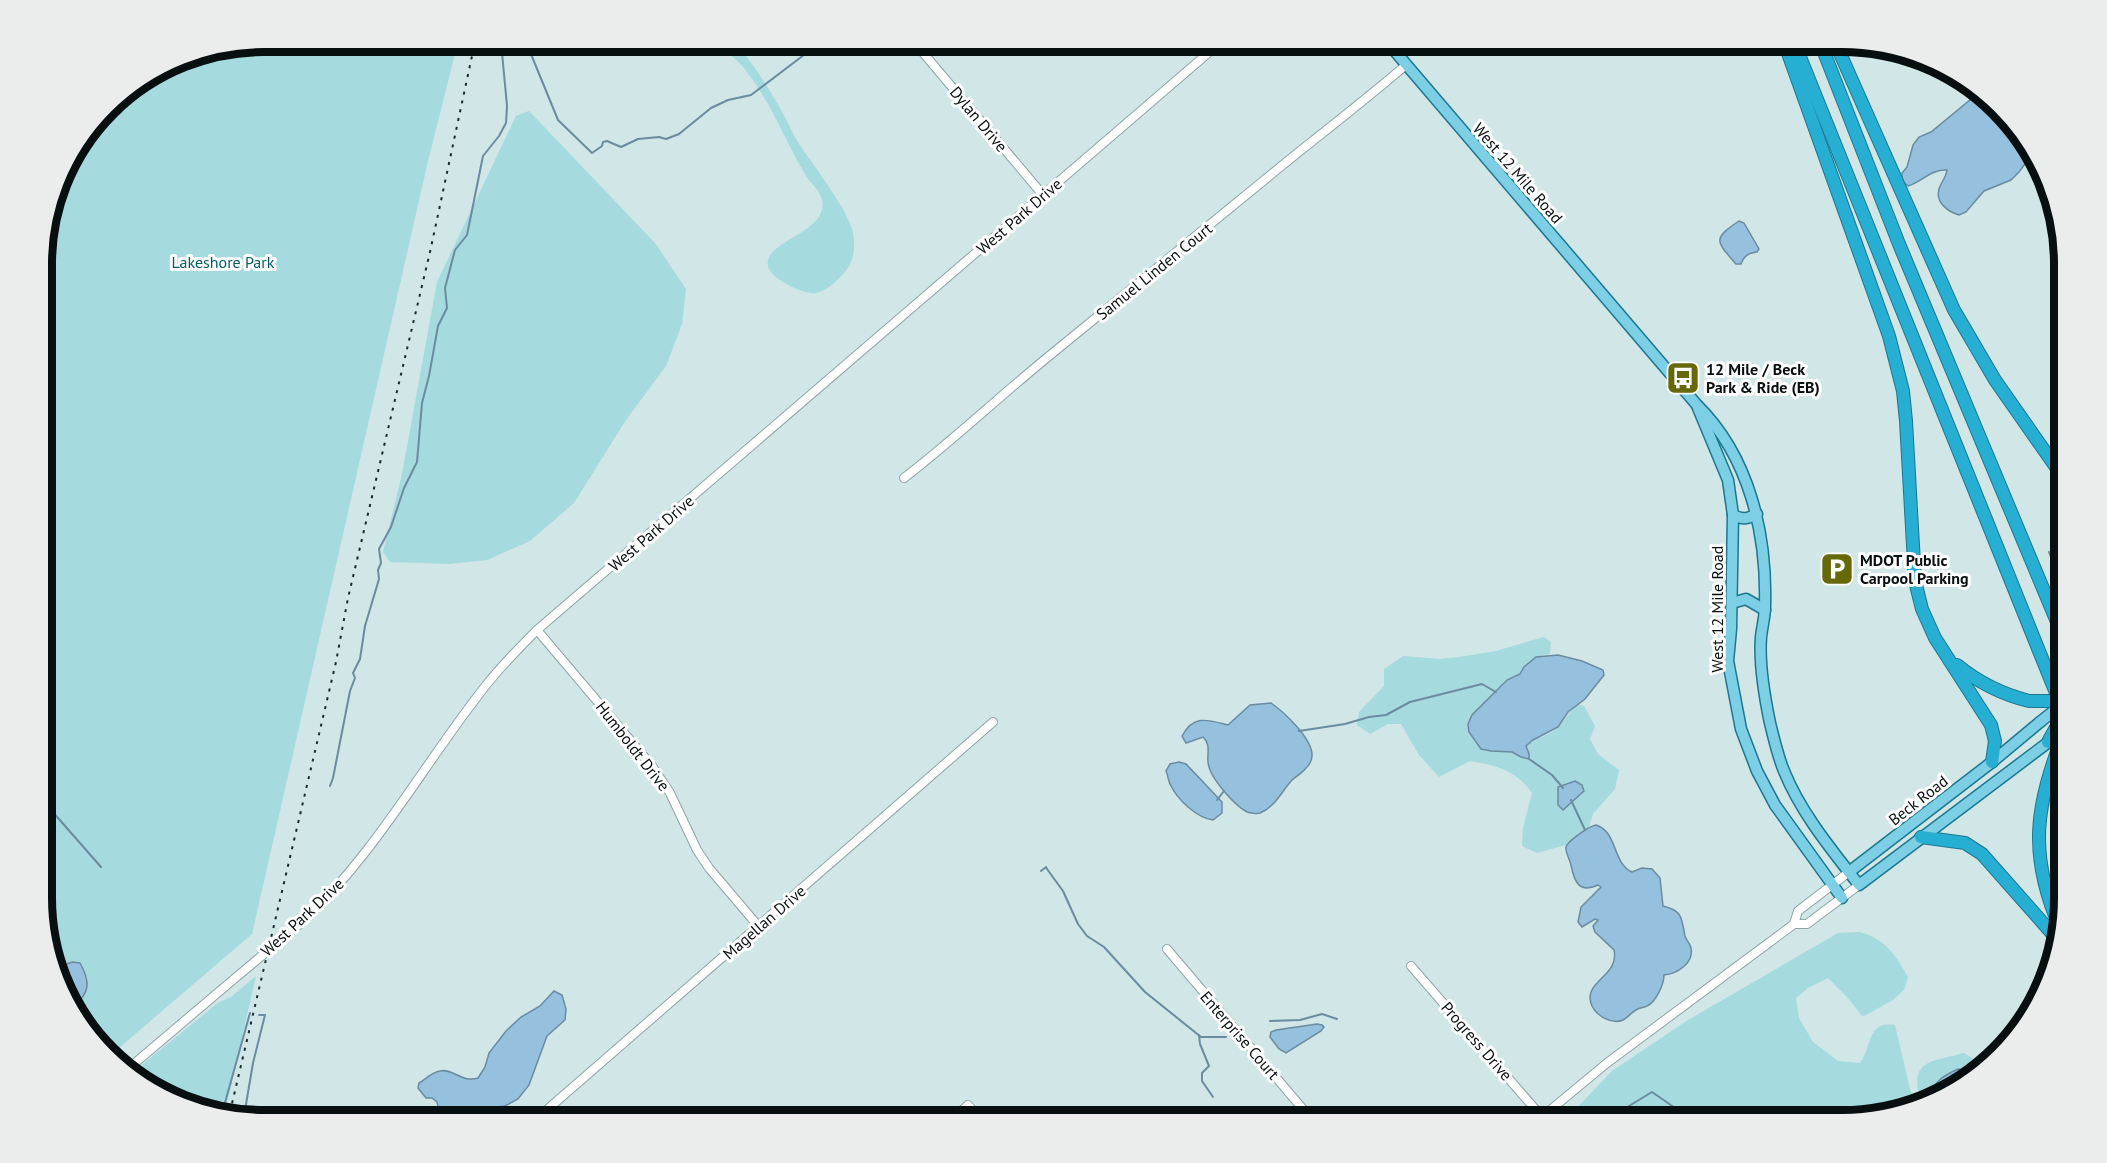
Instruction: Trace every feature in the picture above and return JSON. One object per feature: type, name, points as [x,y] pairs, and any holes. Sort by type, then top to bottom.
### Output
[{"type":"highway","points":[[1788,52],[1889,336],[1903,392],[1915,581],[1922,609],[1935,639],[1991,725],[1995,741],[1992,762]]},
{"type":"highway","points":[[1798,52],[2054,690]]},
{"type":"highway","points":[[1824,52],[1899,244],[2054,617]]},
{"type":"highway","points":[[1838,52],[1954,310],[1995,380],[2054,466]]},
{"type":"highway","points":[[1935,639],[1955,663],[1977,681],[2007,695],[2029,700],[2054,701]]},
{"type":"highway","points":[[2040,722],[2054,718]]},
{"type":"highway","points":[[2048,742],[2054,732]]},
{"type":"highway","points":[[2054,757],[2038,825],[2040,861],[2048,900],[2054,914]]},
{"type":"highway","points":[[1921,837],[1965,843],[1982,854],[2052,933]]},
{"type":"main road","name":"West 12 Mile Road","points":[[1395,52],[1697,405],[1712,419],[1723,435],[1742,473],[1757,514],[1765,560],[1762,665],[1770,721],[1783,770],[1800,805],[1859,885]]},
{"type":"main road","name":"West 12 Mile Road","points":[[1697,405],[1728,480],[1733,514],[1732,603],[1728,661],[1741,729],[1757,771],[1775,805],[1842,898]]},
{"type":"main road","points":[[1733,514],[1741,519],[1757,514]]},
{"type":"main road","points":[[1732,603],[1746,599],[1765,610]]},
{"type":"main road","name":"Beck Road","points":[[1849,872],[1992,762],[2054,710]]},
{"type":"main road","name":"Beck Road","points":[[1859,885],[2054,737]]},
{"type":"street","name":"West Park Drive","points":[[133,1065],[323,902],[357,864],[481,691],[537,630],[1209,52]]},
{"type":"street","name":"Dylan Drive","points":[[923,53],[1043,195]]},
{"type":"street","name":"Samuel Linden Court","points":[[904,478],[944,448],[1043,361],[1349,114],[1406,65]]},
{"type":"street","name":"Humboldt Drive","points":[[537,630],[652,766],[670,793],[697,850],[709,868],[759,927]]},
{"type":"street","name":"Magellan Drive","points":[[547,1110],[993,722]]},
{"type":"street","name":"Beck Road","points":[[1551,1110],[1625,1050],[1794,924],[1798,911],[1849,872]]},
{"type":"street","name":"Beck Road","points":[[1794,924],[1807,924],[1859,885]]},
{"type":"street","name":"Enterprise Court","points":[[1167,949],[1304,1110]]},
{"type":"street","name":"Progress Drive","points":[[1411,966],[1532,1110]]},
{"type":"green space","name":"Lakeshore Park","points":[[250,53],[455,53],[428,161],[252,934],[116,1051],[96,1028],[81,1005],[60,954],[54,927],[52,899],[52,264],[54,236],[60,209],[81,158],[96,135],[114,114],[147,88],[183,69],[209,60]]},
{"type":"green space","points":[[729,53],[743,53],[759,74],[799,144],[836,198],[852,229],[854,246],[851,262],[839,278],[820,292],[811,293],[797,289],[777,278],[769,269],[768,259],[773,251],[815,222],[821,212],[822,200],[799,164],[760,91],[744,68]]},
{"type":"green space","points":[[529,111],[655,243],[686,289],[682,324],[666,366],[626,420],[574,503],[530,541],[487,560],[449,564],[390,562],[383,552],[402,474],[437,282],[516,116]]},
{"type":"green space","points":[[1544,637],[1551,642],[1550,654],[1539,656],[1524,667],[1520,674],[1507,680],[1472,715],[1469,732],[1476,743],[1483,749],[1514,753],[1529,759],[1526,747],[1555,730],[1578,704],[1584,706],[1595,726],[1590,739],[1598,754],[1619,770],[1615,789],[1593,814],[1589,827],[1569,844],[1537,853],[1522,846],[1523,828],[1532,793],[1513,774],[1497,767],[1470,761],[1439,777],[1419,755],[1401,724],[1388,724],[1370,734],[1357,725],[1359,712],[1384,686],[1384,669],[1403,656],[1440,659],[1496,651]],"holes":[[[1570,783],[1584,791],[1563,810],[1557,794],[1558,787]]]},
{"type":"green space","points":[[1860,932],[1883,943],[1894,954],[1908,977],[1904,990],[1893,1000],[1862,1016],[1828,978],[1808,988],[1796,998],[1799,1018],[1813,1042],[1838,1061],[1860,1063],[1875,1031],[1879,1027],[1895,1025],[1914,1098],[1871,1109],[1857,1110],[1575,1110],[1612,1071],[1688,1020],[1838,933]]},
{"type":"green space","points":[[256,976],[226,1107],[196,1099],[171,1089],[137,1069],[219,1002],[231,997]]},
{"type":"green space","points":[[1964,1053],[1977,1062],[1949,1082],[1920,1096],[1918,1077],[1920,1070],[1933,1061]]},
{"type":"shaded area","points":[[1975,99],[1993,114],[2011,135],[2029,163],[2011,180],[1984,191],[1966,212],[1959,215],[1947,209],[1939,199],[1939,189],[1947,170],[1931,174],[1908,186],[1902,181],[1902,173],[1907,167],[1913,145],[1919,137],[1931,132],[1970,100]]},
{"type":"shaded area","points":[[1739,221],[1744,223],[1759,249],[1747,255],[1741,264],[1736,264],[1724,250],[1720,241],[1724,232]]},
{"type":"shaded area","points":[[1558,655],[1582,661],[1603,670],[1604,675],[1585,699],[1568,712],[1558,727],[1526,746],[1529,759],[1512,752],[1481,749],[1469,732],[1468,724],[1472,715],[1507,680],[1520,674],[1524,667],[1536,657]]},
{"type":"shaded area","points":[[1271,703],[1303,734],[1311,749],[1312,758],[1308,766],[1292,780],[1270,807],[1260,813],[1250,813],[1229,797],[1217,783],[1209,768],[1208,746],[1203,737],[1186,743],[1182,736],[1191,724],[1208,720],[1228,725],[1250,705]]},
{"type":"shaded area","points":[[1179,762],[1186,764],[1222,802],[1222,813],[1213,820],[1195,812],[1174,791],[1166,771],[1170,764]]},
{"type":"shaded area","points":[[1575,781],[1582,785],[1584,791],[1563,810],[1558,805],[1558,787]]},
{"type":"shaded area","points":[[1596,825],[1608,834],[1626,868],[1632,872],[1642,868],[1652,869],[1660,878],[1663,906],[1674,910],[1680,916],[1691,948],[1690,958],[1684,967],[1664,975],[1661,988],[1653,1001],[1619,1021],[1605,1019],[1597,1013],[1590,998],[1596,984],[1612,967],[1614,950],[1595,932],[1593,926],[1598,920],[1595,919],[1582,927],[1578,922],[1581,907],[1601,887],[1598,885],[1586,888],[1578,884],[1566,849],[1575,838]]},
{"type":"shaded area","points":[[72,962],[80,963],[86,975],[86,991],[79,1001],[74,992],[63,965]]},
{"type":"shaded area","points":[[554,991],[562,995],[566,1009],[565,1020],[547,1036],[529,1085],[518,1099],[505,1106],[481,1110],[439,1110],[437,1102],[432,1098],[426,1098],[418,1088],[419,1083],[440,1071],[467,1079],[478,1078],[485,1067],[489,1053],[506,1031],[521,1017],[540,1006]]},
{"type":"shaded area","points":[[1317,1024],[1324,1027],[1321,1031],[1286,1053],[1279,1049],[1270,1037],[1271,1032],[1276,1030]]},
{"type":"shaded area","points":[[1958,1069],[1966,1071],[1933,1090],[1936,1083]]},
{"type":"waterway","points":[[330,786],[350,691],[355,678],[353,673],[360,659],[365,626],[379,579],[378,570],[381,563],[379,549],[391,527],[404,488],[417,462],[422,403],[438,326],[447,308],[445,288],[455,250],[467,235],[483,156],[506,123],[507,106],[502,53]]},
{"type":"waterway","points":[[530,53],[558,120],[592,153],[607,141],[621,147],[638,139],[659,137],[666,139],[679,134],[711,108],[728,100],[751,95],[807,53]]},
{"type":"waterway","points":[[2049,552],[2054,564]]},
{"type":"waterway","points":[[1299,731],[1386,715],[1410,702],[1482,684],[1496,692]]},
{"type":"waterway","points":[[1529,759],[1552,775],[1563,788]]},
{"type":"waterway","points":[[1217,800],[1224,791]]},
{"type":"waterway","points":[[1571,800],[1585,830]]},
{"type":"waterway","points":[[52,811],[101,867]]},
{"type":"waterway","points":[[1041,871],[1046,867],[1063,891],[1078,924],[1087,936],[1104,947],[1145,992],[1201,1037],[1226,1037]]},
{"type":"waterway","points":[[224,1106],[250,1013]]},
{"type":"waterway","points":[[1270,1021],[1300,1020],[1322,1014],[1337,1019]]},
{"type":"waterway","points":[[245,1110],[253,1063],[265,1015],[259,1015]]},
{"type":"waterway","points":[[1199,1035],[1200,1044],[1209,1066],[1202,1073],[1202,1081],[1213,1097]]},
{"type":"waterway","points":[[1624,1110],[1652,1092],[1678,1110]]},
{"type":"railway","points":[[231,1108],[430,252],[473,53]]},
{"type":"place","name":"12 Mile / Beck Park & Ride (EB)","points":[[1683,378]]},
{"type":"place","name":"MDOT Public Carpool Parking","points":[[1837,569]]}]
